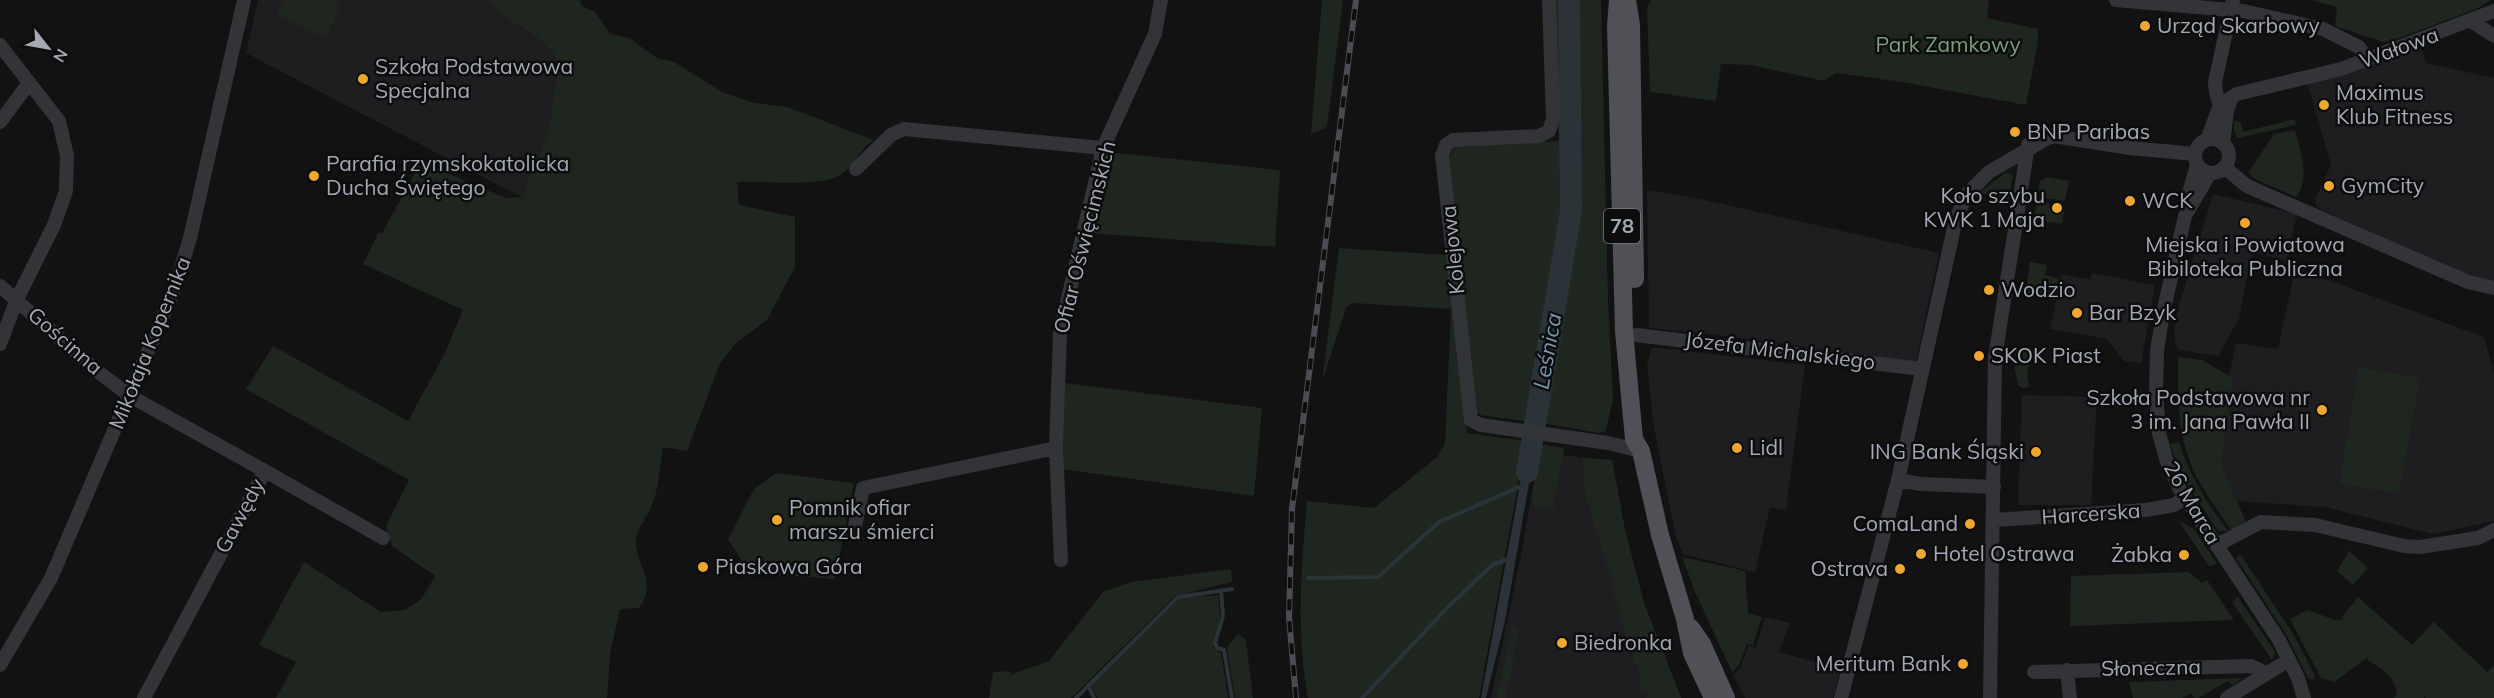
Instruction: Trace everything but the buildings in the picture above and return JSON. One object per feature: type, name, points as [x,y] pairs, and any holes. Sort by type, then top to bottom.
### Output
[{"type":"main road","name":"78","points":[[1618,0],[1616,26],[1624,332],[1634,438],[1641,451],[1660,535],[1685,620],[1692,653],[1713,698]]},
{"type":"main road","name":"78","points":[[1627,0],[1631,26],[1636,335],[1646,434],[1641,451]]},
{"type":"main road","name":"78","points":[[1685,620],[1702,644],[1726,698]]},
{"type":"street","name":"Mikołaja Kopernika","points":[[0,663],[51,578],[130,396],[183,263],[244,0]]},
{"type":"street","name":"Ofiar Oświęcimskich","points":[[1061,560],[1056,448],[1060,333],[1103,148],[1155,34],[1161,0]]},
{"type":"street","name":"Kolejowa","points":[[1549,0],[1553,119],[1549,131],[1539,136],[1453,140],[1446,145],[1442,155],[1471,420],[1481,425],[1561,436],[1641,451]]},
{"type":"street","points":[[2116,0],[2232,5],[2323,29],[2359,47],[2368,60]]},
{"type":"street","points":[[1841,698],[1898,480],[1949,244],[1965,195],[1989,172],[2028,145],[2055,136],[2196,159],[2205,171],[2210,173],[2224,167],[2228,158],[2223,144],[2227,111],[2226,101],[2216,93],[2216,82],[2232,5]]},
{"type":"street","name":"Wałowa","points":[[2226,101],[2368,60],[2494,11]]},
{"type":"street","points":[[2471,21],[2494,36]]},
{"type":"street","points":[[0,45],[59,121],[67,156],[66,191],[54,225],[16,299],[0,344]]},
{"type":"street","points":[[0,122],[29,83]]},
{"type":"street","points":[[2196,159],[2199,146],[2207,140],[2226,101]]},
{"type":"street","points":[[856,168],[891,135],[904,129],[1103,148]]},
{"type":"street","points":[[2207,140],[2223,144]]},
{"type":"street","points":[[1990,698],[1995,358],[2028,145]]},
{"type":"street","name":"26 Marca","points":[[2196,159],[2159,336],[2156,392],[2157,420],[2162,448],[2171,473],[2185,498],[2289,660],[2304,698]]},
{"type":"street","points":[[2224,167],[2247,186],[2468,282],[2494,288]]},
{"type":"street","name":"26 Marca","points":[[2185,216],[2210,173]]},
{"type":"street","name":"Gościnna","points":[[0,286],[97,371],[130,396]]},
{"type":"street","name":"Józefa Michalskiego","points":[[1636,335],[1922,369]]},
{"type":"street","name":"Gawędy","points":[[130,396],[265,471],[144,698]]},
{"type":"street","points":[[854,531],[863,488],[1056,448]]},
{"type":"street","points":[[265,471],[383,538]]},
{"type":"street","points":[[1898,480],[1922,484],[1994,488]]},
{"type":"street","name":"Harcerska","points":[[1994,520],[2146,510],[2167,507],[2185,498]]},
{"type":"street","points":[[2217,545],[2260,522],[2315,525],[2404,546],[2420,547],[2478,538],[2494,530]]},
{"type":"street","points":[[2227,698],[2289,660]]},
{"type":"street","name":"Słoneczna","points":[[2034,672],[2251,666],[2266,673]]},
{"type":"street","points":[[2067,670],[2070,698]]},
{"type":"shaded area","points":[[258,0],[488,0],[504,17],[537,37],[555,55],[557,74],[549,129],[521,197],[246,53]]},
{"type":"shaded area","points":[[2421,48],[2426,63],[2494,78],[2494,282],[2482,282],[2443,268],[2317,207],[2315,199],[2331,165],[2307,82]]},
{"type":"shaded area","points":[[1647,190],[1705,200],[1939,253],[1916,362],[1649,328]]},
{"type":"shaded area","points":[[2213,194],[2297,214],[2286,261],[2252,252],[2239,319],[2218,356],[2179,350],[2176,346],[2174,330],[2179,305]]},
{"type":"shaded area","name":"Szkoła Podstawowa nr 3 im. Jana Pawła II","points":[[2295,268],[2484,337],[2494,372],[2494,521],[2433,534],[2325,507],[2236,501],[2217,468],[2227,386],[2236,343],[2278,349]]},
{"type":"shaded area","points":[[2092,273],[2155,285],[2141,363],[2124,361],[2107,339],[2050,329],[2062,274],[2090,280]]},
{"type":"shaded area","points":[[1652,347],[1805,365],[1786,510],[1770,507],[1755,572],[1683,554],[1676,537],[1654,428],[1647,364]]},
{"type":"shaded area","points":[[2022,395],[2097,397],[2091,505],[2018,505]]},
{"type":"shaded area","points":[[1528,441],[1536,443],[1505,621],[1486,698],[1481,698]]},
{"type":"shaded area","points":[[1539,453],[1612,460],[1625,530],[1644,603],[1681,698],[1491,698],[1520,560]]},
{"type":"shaded area","points":[[1765,617],[1790,623],[1779,652],[1840,669],[1833,698],[1745,698],[1733,674],[1739,670],[1749,645],[1756,648]]},
{"type":"green space","points":[[283,0],[333,0],[341,4],[326,38],[276,15]]},
{"type":"green space","points":[[488,0],[580,0],[582,6],[595,12],[610,34],[629,38],[657,58],[674,62],[722,92],[754,103],[787,107],[874,140],[865,147],[847,170],[833,178],[791,183],[737,182],[739,205],[795,217],[795,267],[767,320],[737,342],[720,363],[687,451],[663,447],[654,500],[636,541],[647,591],[639,608],[620,609],[610,654],[607,698],[276,698],[296,662],[259,645],[304,562],[381,612],[404,610],[416,603],[422,598],[435,576],[392,546],[386,526],[409,480],[246,389],[273,346],[408,421],[444,355],[463,310],[363,264],[378,233],[382,233],[421,162],[506,198],[521,197],[549,129],[557,74],[555,55],[537,37],[504,17]]},
{"type":"green space","points":[[1322,0],[1343,0],[1327,127],[1311,134]]},
{"type":"green space","points":[[1554,0],[1563,0],[1568,202],[1535,373],[1529,422],[1480,415],[1474,410],[1449,158],[1453,150],[1460,145],[1559,141]]},
{"type":"green space","points":[[1576,0],[1601,0],[1608,299],[1613,399],[1606,431],[1598,433],[1542,423],[1578,203]]},
{"type":"green space","name":"Park Zamkowy","points":[[1651,0],[1989,0],[1987,18],[2038,29],[2026,105],[1902,82],[1836,73],[1824,81],[1750,65],[1721,64],[1716,101],[1650,92],[1647,7]]},
{"type":"green space","points":[[2311,0],[2491,0],[2476,9],[2383,42],[2335,26],[2337,7]]},
{"type":"green space","points":[[2295,119],[2296,125],[2237,138],[2234,130],[2234,121],[2241,123],[2243,132]]},
{"type":"green space","points":[[2295,130],[2304,173],[2296,197],[2255,179],[2248,173],[2274,134]]},
{"type":"green space","points":[[1108,152],[1280,170],[1275,247],[1089,233]]},
{"type":"green space","points":[[2005,173],[2013,175],[2009,199],[1979,193]]},
{"type":"green space","points":[[2047,177],[2069,181],[2065,201],[2044,198],[2038,192],[2040,181]]},
{"type":"green space","points":[[2049,204],[2049,208],[2064,212],[2062,224],[2034,220],[2036,206]]},
{"type":"green space","points":[[1339,248],[1447,255],[1467,433],[1526,441],[1479,698],[1308,698],[1301,624],[1307,501],[1374,508],[1437,457],[1445,444],[1451,309],[1352,303],[1346,308],[1322,382]]},
{"type":"green space","points":[[2030,262],[2047,265],[2045,275],[2061,279],[2056,300],[2025,295]]},
{"type":"green space","points":[[2016,346],[2032,348],[2027,374],[2029,387],[2022,388],[2018,385],[2014,365]]},
{"type":"green space","points":[[2178,357],[2202,360],[2233,378],[2221,465],[2246,522],[2231,530],[2198,480],[2186,449],[2179,410]]},
{"type":"green space","points":[[2359,367],[2420,378],[2399,494],[2339,484]]},
{"type":"green space","points":[[1065,383],[1262,408],[1254,496],[1062,469]]},
{"type":"green space","points":[[2179,442],[2188,467],[2200,489],[2228,531],[2218,531],[2182,477],[2170,444]]},
{"type":"green space","points":[[1539,444],[1564,448],[1553,510],[1531,505]]},
{"type":"green space","points":[[1582,458],[1612,460],[1625,530],[1644,603],[1681,698],[1647,698],[1647,693],[1639,691],[1640,676],[1621,621],[1606,561],[1586,498]]},
{"type":"green space","points":[[776,473],[854,483],[835,579],[754,573],[743,563],[728,539],[754,489]]},
{"type":"green space","points":[[2179,521],[2194,529],[2217,564],[2209,566]]},
{"type":"green space","points":[[2349,551],[2368,568],[2353,585],[2337,571]]},
{"type":"green space","points":[[2241,555],[2295,637],[2315,676],[2313,680],[2308,678],[2286,634],[2236,558]]},
{"type":"green space","points":[[1682,557],[1745,571],[1748,613],[1762,617],[1753,645],[1747,644],[1738,667],[1732,672],[1696,594]]},
{"type":"green space","points":[[1231,569],[1232,582],[1175,596],[1071,698],[989,698],[993,672],[1010,671],[1010,675],[1049,661],[1103,592],[1131,582]]},
{"type":"green space","points":[[2189,572],[2202,583],[2207,580],[2234,620],[2070,626],[2071,576]]},
{"type":"green space","points":[[1218,595],[1220,617],[1213,647],[1221,653],[1228,698],[1097,698],[1091,685],[1180,598]]},
{"type":"green space","points":[[2238,597],[2272,647],[2275,653],[2272,660],[2232,602]]},
{"type":"green space","points":[[2358,597],[2412,645],[2434,622],[2487,672],[2494,665],[2494,698],[2425,698],[2430,690],[2424,698],[2394,698],[2397,694],[2393,682],[2382,669],[2367,660],[2368,657],[2334,682],[2321,678],[2290,619],[2308,610],[2335,620],[2349,618],[2341,618]]},
{"type":"green space","points":[[1512,627],[1519,629],[1506,698],[1497,698]]},
{"type":"green space","points":[[1238,634],[1246,640],[1253,698],[1235,698],[1227,647]]},
{"type":"green space","points":[[2242,678],[2233,685],[2228,681],[2198,698],[2194,698],[2192,693],[2182,698],[2133,698],[2129,682]]},
{"type":"waterway","name":"Leśnica","points":[[1527,472],[1571,211],[1569,0]]},
{"type":"waterway","points":[[1308,578],[1378,577],[1439,522],[1524,485]]},
{"type":"waterway","points":[[1362,698],[1449,606],[1492,565],[1511,558]]},
{"type":"waterway","points":[[1076,698],[1178,597],[1232,589]]},
{"type":"waterway","points":[[1221,590],[1223,616],[1215,643],[1217,648],[1224,650],[1232,698]]},
{"type":"waterway","points":[[1088,685],[1094,698]]},
{"type":"railway","points":[[1296,698],[1289,617],[1292,509],[1356,0]]},
{"type":"place","name":"Urząd Skarbowy","points":[[2145,26]]},
{"type":"place","name":"Szkoła Podstawowa Specjalna","points":[[363,79]]},
{"type":"place","name":"Maximus Klub Fitness","points":[[2324,105]]},
{"type":"place","name":"BNP Paribas","points":[[2015,132]]},
{"type":"place","name":"Parafia rzymskokatolicka Ducha Świętego","points":[[314,176]]},
{"type":"place","name":"GymCity","points":[[2329,186]]},
{"type":"place","name":"WCK","points":[[2130,201]]},
{"type":"place","name":"Koło szybu KWK 1 Maja","points":[[2057,208]]},
{"type":"place","name":"Miejska i Powiatowa Bibiloteka Publiczna","points":[[2245,223]]},
{"type":"place","name":"Wodzio","points":[[1989,290]]},
{"type":"place","name":"Bar Bzyk","points":[[2077,313]]},
{"type":"place","name":"SKOK Piast","points":[[1979,356]]},
{"type":"place","name":"Szkoła Podstawowa nr 3 im. Jana Pawła II","points":[[2322,410]]},
{"type":"place","name":"Lidl","points":[[1737,448]]},
{"type":"place","name":"ING Bank Śląski","points":[[2036,452]]},
{"type":"place","name":"Pomnik ofiar marszu śmierci","points":[[777,520]]},
{"type":"place","name":"ComaLand","points":[[1970,524]]},
{"type":"place","name":"Hotel Ostrawa","points":[[1921,554]]},
{"type":"place","name":"Żabka","points":[[2184,555]]},
{"type":"place","name":"Piaskowa Góra","points":[[703,567]]},
{"type":"place","name":"Ostrava","points":[[1900,569]]},
{"type":"place","name":"Biedronka","points":[[1562,643]]},
{"type":"place","name":"Meritum Bank","points":[[1963,664]]}]
